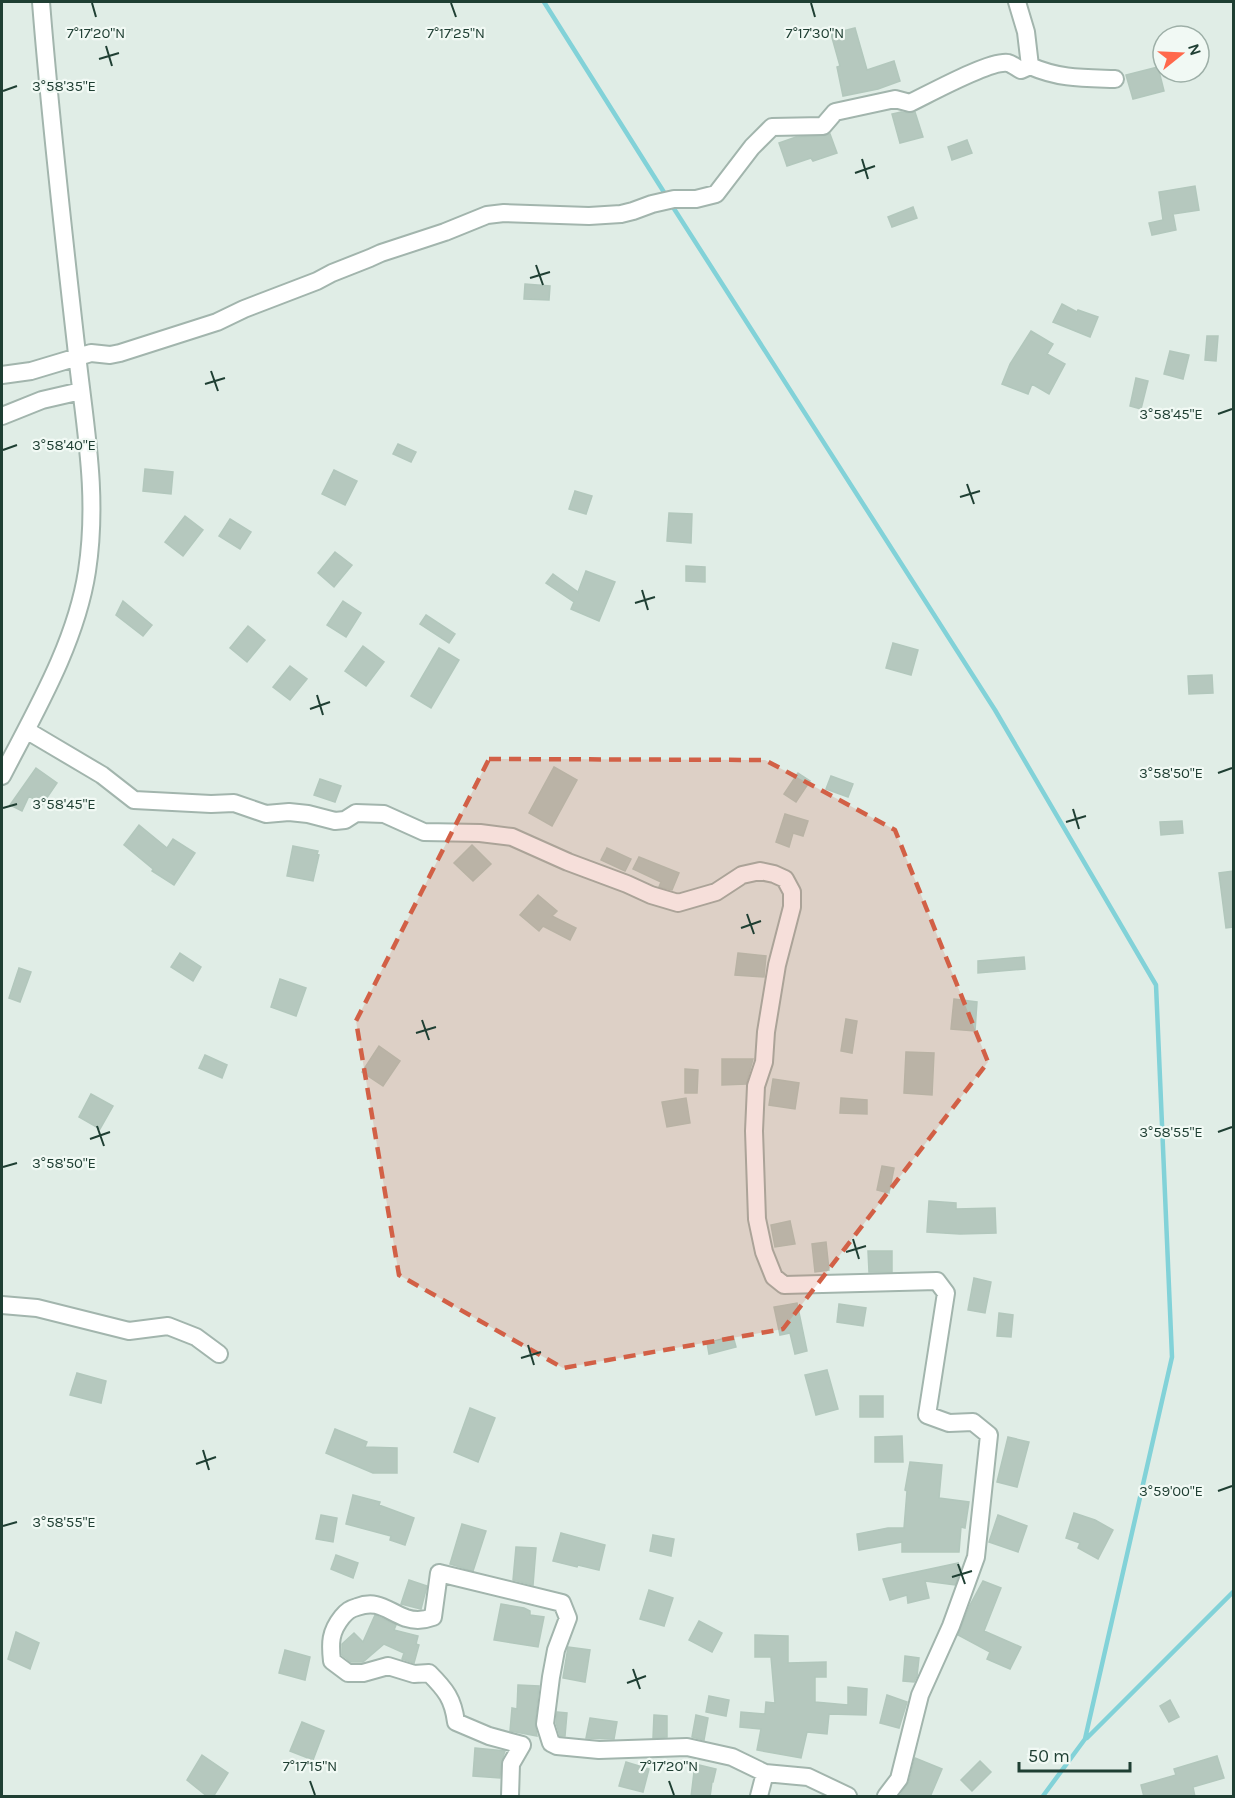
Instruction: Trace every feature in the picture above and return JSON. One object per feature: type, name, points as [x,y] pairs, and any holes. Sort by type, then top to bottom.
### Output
[{"type":"street","points":[[2,776],[48,688],[72,631],[87,573],[93,513],[91,464],[48,92],[41,2]]},
{"type":"street","points":[[1017,2],[1026,32],[1030,66]]},
{"type":"street","points":[[2,375],[30,371],[92,353],[110,355],[120,353],[217,322],[381,253],[488,215],[504,213],[589,216],[621,214],[674,199],[696,200],[716,194],[752,147],[772,128],[823,126],[835,112],[895,99],[910,103],[970,73],[1001,63],[1009,63],[1021,70],[1030,66],[1047,74],[1059,76],[1115,79]]},
{"type":"street","points":[[2,416],[42,400],[81,391]]},
{"type":"street","points":[[26,730],[102,775],[134,800],[234,803],[266,814],[289,812],[335,821],[345,820],[356,813],[384,814],[424,832],[480,833],[512,837],[568,862],[651,895],[678,903],[716,892],[742,875],[760,871],[785,879],[792,892],[792,907],[777,965],[766,1032],[764,1062],[755,1097],[754,1176],[757,1219],[764,1252],[774,1277],[784,1285],[937,1281],[946,1293],[927,1415],[949,1423],[973,1422],[989,1435],[976,1557],[951,1626],[920,1695],[898,1779],[886,1797]]},
{"type":"street","points":[[2,1305],[37,1308],[129,1331],[168,1326],[196,1338],[219,1354]]},
{"type":"street","points":[[551,1743],[545,1724],[556,1650],[568,1618],[562,1603],[439,1573],[434,1617],[425,1620],[407,1618],[384,1607],[367,1603],[348,1610],[335,1626],[330,1643],[332,1661],[348,1673],[363,1673],[388,1666],[414,1674],[429,1674],[446,1690],[454,1709],[456,1722],[489,1736],[522,1745],[551,1743],[557,1746],[599,1750],[687,1747],[732,1757],[765,1773],[808,1777],[848,1797]]},
{"type":"street","points":[[510,1797],[511,1764],[522,1745]]},
{"type":"street","points":[[759,1797],[765,1773]]},
{"type":"highlighted area","points":[[489,759],[765,760],[895,830],[988,1062],[783,1329],[563,1368],[399,1275],[356,1021]]},
{"type":"building","points":[[855,28],[867,70],[894,61],[900,81],[878,89],[843,96],[837,67],[840,66],[831,34]]},
{"type":"building","points":[[1151,69],[1151,84],[1162,84],[1164,91],[1133,99],[1126,75]]},
{"type":"building","points":[[915,112],[923,137],[900,143],[892,114]]},
{"type":"building","points":[[830,134],[837,153],[787,166],[779,143],[796,137]]},
{"type":"building","points":[[967,140],[972,153],[952,160],[948,147]]},
{"type":"building","points":[[1195,186],[1199,210],[1173,214],[1176,230],[1152,235],[1149,223],[1163,220],[1159,192]]},
{"type":"building","points":[[913,207],[917,218],[892,227],[888,217]]},
{"type":"building","points":[[525,284],[550,286],[549,300],[524,299]]},
{"type":"building","points":[[1062,304],[1077,312],[1078,310],[1098,317],[1090,337],[1053,322]]},
{"type":"building","points":[[1031,331],[1053,344],[1047,354],[1065,364],[1049,394],[1032,384],[1028,394],[1002,384],[1010,364]]},
{"type":"building","points":[[1207,336],[1218,336],[1216,361],[1205,360]]},
{"type":"building","points":[[1170,351],[1189,355],[1183,379],[1164,374]]},
{"type":"building","points":[[1136,378],[1148,381],[1141,409],[1130,406]]},
{"type":"building","points":[[398,444],[416,452],[411,462],[393,454]]},
{"type":"building","points":[[145,469],[173,472],[171,494],[143,491]]},
{"type":"building","points":[[334,470],[357,481],[345,505],[322,494]]},
{"type":"building","points":[[575,491],[592,496],[586,514],[569,509]]},
{"type":"building","points":[[669,513],[692,514],[691,543],[667,541]]},
{"type":"building","points":[[185,516],[203,530],[183,556],[165,542]]},
{"type":"building","points":[[230,519],[251,532],[240,549],[219,536]]},
{"type":"building","points":[[335,552],[352,565],[334,587],[318,573]]},
{"type":"building","points":[[686,566],[705,567],[705,582],[686,581]]},
{"type":"building","points":[[586,571],[615,582],[599,621],[571,609],[574,602],[546,583],[553,574],[578,592]]},
{"type":"building","points":[[123,601],[152,625],[143,636],[116,615]]},
{"type":"building","points":[[343,601],[361,613],[346,637],[327,625]]},
{"type":"building","points":[[426,615],[455,634],[449,643],[420,624]]},
{"type":"building","points":[[248,626],[265,640],[247,662],[230,648]]},
{"type":"building","points":[[893,643],[918,650],[911,675],[886,668]]},
{"type":"building","points":[[363,646],[384,662],[366,686],[345,671]]},
{"type":"building","points":[[439,648],[459,660],[431,708],[411,696]]},
{"type":"building","points":[[290,666],[307,679],[290,700],[273,687]]},
{"type":"building","points":[[1212,675],[1213,693],[1189,694],[1188,676]]},
{"type":"building","points":[[554,767],[577,780],[552,826],[529,813]]},
{"type":"building","points":[[36,768],[57,783],[42,805],[29,796],[22,811],[10,805]]},
{"type":"building","points":[[798,773],[810,781],[796,802],[784,794]]},
{"type":"building","points":[[831,776],[853,784],[848,797],[826,789]]},
{"type":"building","points":[[320,779],[341,786],[335,802],[314,795]]},
{"type":"building","points":[[785,814],[808,821],[803,836],[793,833],[789,847],[776,842]]},
{"type":"building","points":[[1182,821],[1183,833],[1161,835],[1160,822]]},
{"type":"building","points":[[139,825],[167,848],[173,839],[195,853],[174,885],[152,871],[153,869],[124,845]]},
{"type":"building","points":[[472,845],[491,864],[473,881],[454,863]]},
{"type":"building","points":[[293,846],[318,851],[313,881],[287,876]]},
{"type":"building","points":[[607,848],[631,859],[625,871],[601,860]]},
{"type":"building","points":[[639,857],[679,873],[672,890],[659,887],[661,882],[633,869]]},
{"type":"building","points":[[1233,871],[1233,927],[1226,928],[1219,873]]},
{"type":"building","points":[[538,895],[557,911],[552,916],[576,928],[570,940],[543,926],[539,931],[520,915]]},
{"type":"building","points":[[180,953],[201,967],[193,981],[171,967]]},
{"type":"building","points":[[738,953],[766,956],[764,977],[735,975]]},
{"type":"building","points":[[1024,957],[1025,969],[978,973],[978,961]]},
{"type":"building","points":[[19,968],[31,972],[20,1002],[9,998]]},
{"type":"building","points":[[280,979],[306,988],[296,1016],[271,1007]]},
{"type":"building","points":[[954,999],[977,1002],[975,1031],[951,1029]]},
{"type":"building","points":[[846,1019],[857,1021],[852,1053],[841,1051]]},
{"type":"building","points":[[379,1046],[400,1061],[383,1086],[362,1072]]},
{"type":"building","points":[[906,1052],[934,1053],[932,1095],[904,1093]]},
{"type":"building","points":[[205,1055],[227,1065],[222,1078],[199,1068]]},
{"type":"building","points":[[722,1059],[753,1059],[746,1084],[722,1085]]},
{"type":"building","points":[[685,1069],[698,1070],[697,1093],[685,1093]]},
{"type":"building","points":[[773,1079],[799,1083],[795,1109],[769,1105]]},
{"type":"building","points":[[91,1094],[113,1106],[100,1129],[79,1117]]},
{"type":"building","points":[[686,1098],[690,1123],[667,1127],[662,1102]]},
{"type":"building","points":[[841,1098],[867,1100],[867,1114],[840,1113]]},
{"type":"building","points":[[882,1166],[894,1168],[889,1193],[877,1190]]},
{"type":"building","points":[[929,1201],[956,1203],[956,1209],[995,1208],[996,1233],[927,1232]]},
{"type":"building","points":[[790,1221],[795,1244],[775,1247],[771,1225]]},
{"type":"building","points":[[826,1242],[829,1270],[815,1272],[812,1244]]},
{"type":"building","points":[[868,1251],[892,1251],[892,1272],[869,1272]]},
{"type":"building","points":[[974,1278],[991,1282],[985,1313],[968,1310]]},
{"type":"building","points":[[797,1303],[807,1351],[795,1354],[790,1333],[780,1335],[774,1307]]},
{"type":"building","points":[[839,1304],[866,1308],[863,1326],[837,1322]]},
{"type":"building","points":[[999,1313],[1013,1315],[1011,1337],[997,1336]]},
{"type":"building","points":[[733,1336],[736,1347],[709,1354],[707,1343]]},
{"type":"building","points":[[827,1370],[838,1409],[816,1415],[805,1375]]},
{"type":"building","points":[[77,1373],[106,1381],[101,1403],[70,1395]]},
{"type":"building","points":[[860,1396],[883,1396],[883,1417],[860,1417]]},
{"type":"building","points":[[470,1408],[495,1418],[478,1462],[454,1452]]},
{"type":"building","points":[[335,1429],[367,1442],[365,1447],[397,1448],[397,1473],[373,1473],[326,1453]]},
{"type":"building","points":[[902,1436],[903,1462],[875,1462],[875,1437]]},
{"type":"building","points":[[1008,1437],[1029,1442],[1017,1487],[997,1482]]},
{"type":"building","points":[[910,1462],[942,1465],[939,1498],[969,1502],[965,1528],[961,1527],[959,1552],[902,1552],[902,1542],[859,1550],[857,1534],[888,1528],[904,1528],[907,1491],[905,1490]]},
{"type":"building","points":[[353,1495],[380,1502],[379,1505],[414,1518],[405,1545],[390,1540],[391,1536],[346,1524]]},
{"type":"building","points":[[1074,1513],[1095,1520],[1113,1530],[1098,1559],[1078,1548],[1080,1543],[1066,1538]]},
{"type":"building","points":[[321,1515],[337,1518],[333,1542],[316,1539]]},
{"type":"building","points":[[998,1515],[1027,1526],[1018,1552],[989,1542]]},
{"type":"building","points":[[462,1524],[486,1531],[473,1571],[450,1564]]},
{"type":"building","points":[[561,1533],[605,1545],[599,1570],[553,1561]]},
{"type":"building","points":[[653,1535],[674,1539],[671,1556],[650,1551]]},
{"type":"building","points":[[516,1547],[536,1548],[533,1585],[513,1580]]},
{"type":"building","points":[[336,1555],[358,1563],[353,1578],[331,1569]]},
{"type":"building","points":[[958,1563],[957,1567],[960,1567],[960,1570],[955,1585],[925,1581],[929,1598],[908,1603],[907,1595],[890,1600],[883,1579]]},
{"type":"building","points":[[409,1580],[427,1586],[421,1609],[401,1604]]},
{"type":"building","points":[[983,1581],[1001,1588],[984,1631],[1021,1647],[1010,1669],[987,1659],[990,1652],[958,1635]]},
{"type":"building","points":[[649,1590],[673,1598],[664,1626],[640,1619]]},
{"type":"building","points":[[501,1604],[524,1608],[530,1611],[530,1615],[544,1617],[538,1647],[494,1640]]},
{"type":"building","points":[[375,1615],[396,1625],[394,1630],[418,1636],[416,1644],[419,1645],[414,1663],[402,1659],[404,1653],[384,1644],[363,1662],[351,1662],[342,1655],[342,1644],[354,1633],[363,1642]]},
{"type":"building","points":[[699,1621],[722,1633],[712,1652],[689,1640]]},
{"type":"building","points":[[16,1632],[39,1643],[30,1669],[8,1659]]},
{"type":"building","points":[[755,1635],[788,1636],[788,1663],[826,1662],[826,1677],[815,1677],[815,1702],[848,1705],[848,1687],[867,1689],[866,1715],[829,1714],[827,1734],[807,1732],[801,1758],[757,1750],[761,1729],[740,1727],[741,1712],[765,1714],[766,1702],[775,1703],[771,1657],[755,1657]]},
{"type":"building","points":[[568,1647],[590,1650],[585,1682],[563,1678]]},
{"type":"building","points":[[285,1650],[310,1657],[305,1680],[279,1673]]},
{"type":"building","points":[[905,1656],[919,1658],[914,1682],[903,1681]]},
{"type":"building","points":[[518,1685],[539,1686],[535,1723],[537,1736],[510,1731],[512,1708],[517,1709]]},
{"type":"building","points":[[887,1695],[907,1702],[899,1728],[880,1723]]},
{"type":"building","points":[[709,1696],[729,1700],[726,1716],[706,1712]]},
{"type":"building","points":[[1170,1700],[1179,1717],[1169,1722],[1160,1706]]},
{"type":"building","points":[[557,1712],[567,1713],[565,1736],[560,1736],[556,1723]]},
{"type":"building","points":[[654,1715],[667,1716],[667,1737],[653,1738]]},
{"type":"building","points":[[696,1715],[708,1718],[704,1740],[692,1737]]},
{"type":"building","points":[[590,1718],[617,1722],[614,1739],[586,1738]]},
{"type":"building","points":[[302,1722],[324,1731],[313,1760],[290,1751]]},
{"type":"building","points":[[475,1748],[505,1751],[500,1778],[473,1776]]},
{"type":"building","points":[[202,1755],[228,1773],[213,1797],[208,1797],[187,1780]]},
{"type":"building","points":[[1217,1756],[1224,1778],[1193,1787],[1195,1797],[1144,1797],[1141,1785],[1176,1775],[1174,1769]]},
{"type":"building","points":[[915,1758],[942,1769],[930,1797],[899,1797],[909,1782]]},
{"type":"building","points":[[980,1761],[991,1772],[972,1791],[961,1780]]},
{"type":"building","points":[[626,1762],[649,1769],[643,1792],[619,1786]]},
{"type":"building","points":[[695,1764],[716,1769],[710,1797],[691,1797]]},
{"type":"waterway","points":[[544,2],[667,197]]},
{"type":"waterway","points":[[671,204],[995,710],[1156,985],[1172,1357],[1085,1739],[1043,1796]]},
{"type":"waterway","points":[[1087,1738],[1234,1591]]}]
